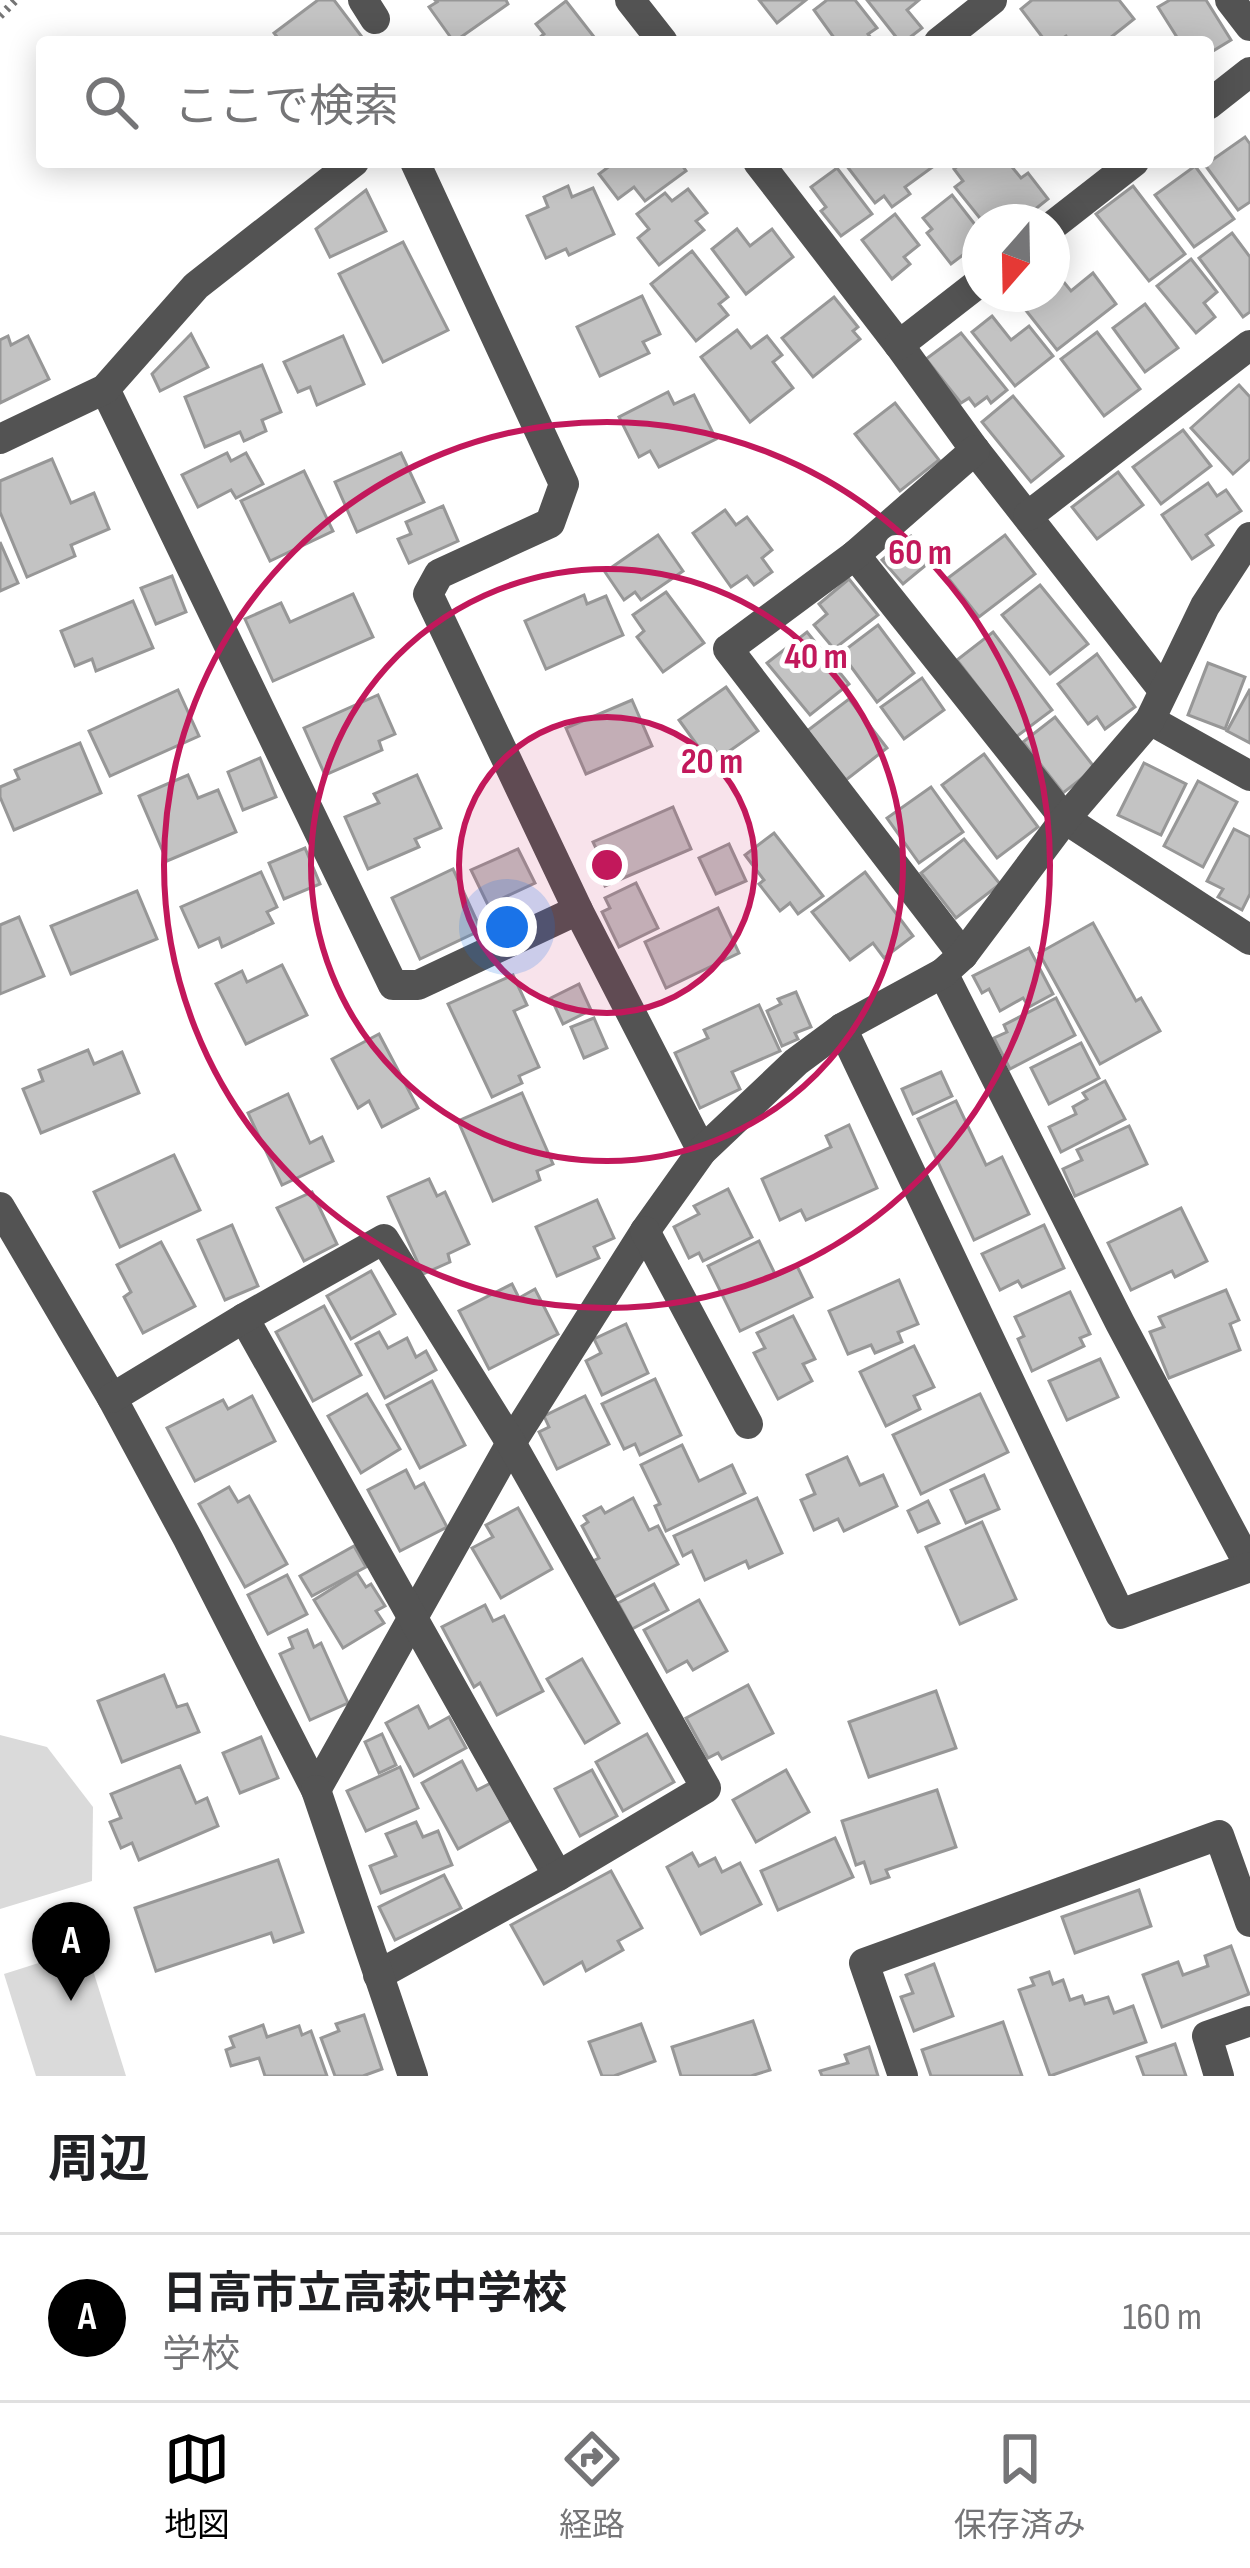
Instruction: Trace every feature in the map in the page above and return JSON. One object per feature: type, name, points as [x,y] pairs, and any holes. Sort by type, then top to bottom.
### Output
[{"type":"street","points":[[947,36],[992,0]]},
{"type":"street","points":[[1230,0],[1250,26]]},
{"type":"street","points":[[635,2],[659,36]]},
{"type":"street","points":[[1214,100],[1250,72]]},
{"type":"street","points":[[0,439],[105,389],[196,286],[346,168]]},
{"type":"street","points":[[418,168],[564,484],[550,523],[439,574],[428,594],[578,910],[701,1151]]},
{"type":"street","points":[[773,168],[975,450],[1163,690]]},
{"type":"street","points":[[1070,212],[1126,168]]},
{"type":"street","points":[[899,345],[962,296]]},
{"type":"street","points":[[1028,516],[1250,345]]},
{"type":"street","points":[[105,389],[393,986],[418,985],[578,910]]},
{"type":"street","points":[[842,1028],[1120,1613],[1250,1567],[1120,1323],[953,964],[728,649],[855,555],[975,450]]},
{"type":"street","points":[[316,1790],[512,1443],[644,1231],[701,1151],[796,1062],[842,1028],[953,964],[1065,819],[1150,720],[1205,606],[1250,537]]},
{"type":"street","points":[[855,555],[1065,819],[1250,940]]},
{"type":"street","points":[[1150,720],[1250,776]]},
{"type":"street","points":[[0,1207],[112,1398],[316,1790],[408,2074]]},
{"type":"street","points":[[644,1231],[748,1424]]},
{"type":"street","points":[[112,1398],[384,1239],[512,1443],[706,1788],[378,1975]]},
{"type":"street","points":[[244,1318],[558,1876]]},
{"type":"street","points":[[903,2076],[865,1963],[1219,1835],[1250,1922]]},
{"type":"street","points":[[1219,2076],[1207,2036],[1250,2021]]},
{"type":"path","points":[[0,16],[16,0]]},
{"type":"shaded area","points":[[0,1735],[47,1747],[93,1807],[92,1881],[0,1909]]},
{"type":"shaded area","points":[[86,1948],[126,2076],[36,2076],[4,1974]]},
{"type":"building","points":[[318,0],[334,0],[361,36],[276,36],[274,33]]},
{"type":"building","points":[[506,0],[508,4],[463,36],[450,36],[429,7],[437,2]]},
{"type":"building","points":[[759,0],[806,0],[777,23]]},
{"type":"building","points":[[827,0],[855,0],[877,28],[870,36],[833,36],[814,10]]},
{"type":"building","points":[[867,0],[919,0],[907,10],[922,28],[912,36],[895,36]]},
{"type":"building","points":[[1032,0],[1119,0],[1134,19],[1113,36],[1041,36],[1021,9]]},
{"type":"building","points":[[1170,0],[1206,0],[1231,40],[1214,50],[1214,36],[1176,36],[1158,7]]},
{"type":"building","points":[[566,1],[593,36],[542,36],[536,24]]},
{"type":"building","points":[[1245,137],[1250,144],[1250,202],[1238,210],[1207,168],[1214,168],[1214,159]]},
{"type":"building","points":[[607,168],[686,171],[645,201],[634,187],[618,199],[599,174]]},
{"type":"building","points":[[837,168],[872,214],[841,236],[821,211],[826,207],[811,187]]},
{"type":"building","points":[[848,168],[931,168],[905,187],[910,194],[892,207],[884,196],[875,203]]},
{"type":"building","points":[[955,168],[1013,168],[1021,178],[1028,173],[1048,199],[1042,204],[969,204],[955,187],[963,181]]},
{"type":"building","points":[[1196,168],[1234,219],[1194,247],[1155,195]]},
{"type":"building","points":[[568,186],[572,197],[593,188],[614,234],[569,255],[566,249],[546,258],[527,216],[548,207],[544,197]]},
{"type":"building","points":[[1133,186],[1185,254],[1149,281],[1096,214]]},
{"type":"building","points":[[688,189],[707,213],[696,221],[704,230],[659,265],[638,238],[649,229],[637,214],[665,193],[672,201]]},
{"type":"building","points":[[366,190],[386,231],[330,257],[316,229]]},
{"type":"building","points":[[952,195],[962,208],[962,256],[951,264],[927,233],[932,229],[923,218]]},
{"type":"building","points":[[895,214],[919,245],[904,257],[910,264],[892,279],[862,240]]},
{"type":"building","points":[[737,229],[750,246],[772,229],[793,257],[746,294],[712,249]]},
{"type":"building","points":[[1232,233],[1250,257],[1250,312],[1243,317],[1199,258]]},
{"type":"building","points":[[403,242],[448,330],[383,362],[339,274]]},
{"type":"building","points":[[692,251],[728,297],[719,304],[728,315],[696,341],[651,284]]},
{"type":"building","points":[[1191,259],[1217,292],[1204,303],[1215,317],[1196,333],[1157,286]]},
{"type":"building","points":[[1093,273],[1116,304],[1057,350],[1027,312],[1070,312],[1070,290]]},
{"type":"building","points":[[642,296],[660,334],[643,342],[649,353],[600,376],[577,327]]},
{"type":"building","points":[[834,297],[858,327],[853,331],[860,339],[813,377],[782,338]]},
{"type":"building","points":[[1145,304],[1178,348],[1145,372],[1113,328]]},
{"type":"building","points":[[992,316],[1011,340],[1029,326],[1053,356],[1015,386],[972,332]]},
{"type":"building","points":[[737,330],[751,348],[767,336],[782,355],[773,362],[793,388],[750,422],[701,357]]},
{"type":"building","points":[[1097,332],[1140,389],[1104,416],[1061,359]]},
{"type":"building","points":[[961,333],[1007,390],[991,403],[987,397],[975,406],[969,398],[961,403],[926,359]]},
{"type":"building","points":[[191,334],[208,367],[160,391],[152,374]]},
{"type":"building","points":[[8,336],[11,345],[28,336],[49,379],[0,403],[0,340]]},
{"type":"building","points":[[343,336],[364,384],[317,405],[310,387],[298,392],[284,362]]},
{"type":"building","points":[[262,365],[281,412],[262,420],[266,431],[244,441],[240,432],[205,447],[185,397]]},
{"type":"building","points":[[1239,385],[1250,397],[1250,459],[1233,474],[1191,428]]},
{"type":"building","points":[[668,392],[674,404],[694,395],[716,439],[659,467],[650,451],[639,457],[619,417]]},
{"type":"building","points":[[1013,396],[1063,456],[1031,482],[982,422]]},
{"type":"building","points":[[895,403],[939,460],[900,491],[855,434]]},
{"type":"building","points":[[1183,430],[1211,466],[1161,504],[1133,467]]},
{"type":"building","points":[[227,453],[231,461],[246,453],[263,484],[236,498],[231,490],[198,507],[182,475]]},
{"type":"building","points":[[401,453],[424,502],[357,532],[335,482]]},
{"type":"building","points":[[52,459],[71,503],[94,493],[109,529],[71,545],[75,556],[27,577],[0,512],[0,481]]},
{"type":"building","points":[[304,471],[333,531],[270,561],[241,501]]},
{"type":"building","points":[[1118,472],[1143,505],[1097,539],[1072,507]]},
{"type":"building","points":[[1208,483],[1217,496],[1226,490],[1241,511],[1206,535],[1213,545],[1192,559],[1162,515]]},
{"type":"building","points":[[443,506],[458,541],[409,563],[398,539],[411,534],[406,522]]},
{"type":"building","points":[[725,510],[736,525],[747,517],[772,550],[762,558],[772,572],[754,585],[747,576],[731,587],[693,533]]},
{"type":"building","points":[[658,535],[683,571],[641,600],[635,592],[624,600],[605,572]]},
{"type":"building","points":[[1005,535],[1035,574],[979,617],[948,578]]},
{"type":"building","points":[[911,536],[932,560],[903,584],[882,560]]},
{"type":"building","points":[[0,542],[18,583],[0,591]]},
{"type":"building","points":[[172,576],[186,612],[156,624],[141,588]]},
{"type":"building","points":[[849,579],[878,615],[834,649],[814,625],[827,614],[819,604]]},
{"type":"building","points":[[1040,585],[1088,644],[1050,674],[1002,615]]},
{"type":"building","points":[[666,592],[704,643],[663,672],[637,637],[644,631],[633,615]]},
{"type":"building","points":[[353,594],[373,637],[273,681],[245,619],[281,603],[290,622]]},
{"type":"building","points":[[584,595],[587,604],[606,596],[623,635],[546,669],[525,621]]},
{"type":"building","points":[[133,601],[153,648],[96,671],[92,659],[75,666],[61,631]]},
{"type":"building","points":[[878,625],[914,673],[877,702],[841,653]]},
{"type":"building","points":[[807,632],[849,684],[810,715],[767,663]]},
{"type":"building","points":[[993,632],[1052,710],[1016,737],[957,660]]},
{"type":"building","points":[[1097,654],[1135,707],[1105,729],[1097,717],[1088,724],[1058,684]]},
{"type":"building","points":[[1208,663],[1245,677],[1225,729],[1188,715]]},
{"type":"building","points":[[922,678],[944,710],[904,739],[881,707]]},
{"type":"building","points":[[726,687],[758,731],[721,757],[714,749],[705,756],[679,720]]},
{"type":"building","points":[[1250,689],[1250,743],[1227,731]]},
{"type":"building","points":[[178,690],[199,736],[110,776],[89,731]]},
{"type":"building","points":[[378,695],[395,734],[379,741],[382,750],[325,775],[304,728]]},
{"type":"building","points":[[849,699],[887,748],[846,780],[807,731]]},
{"type":"building","points":[[632,700],[652,746],[586,774],[566,728]]},
{"type":"building","points":[[1055,717],[1095,768],[1063,793],[1023,742]]},
{"type":"building","points":[[80,743],[101,793],[14,830],[0,787],[19,779],[15,770]]},
{"type":"building","points":[[984,754],[1038,827],[997,858],[942,785]]},
{"type":"building","points":[[260,758],[276,797],[243,810],[228,772]]},
{"type":"building","points":[[1144,763],[1186,784],[1161,835],[1118,815]]},
{"type":"building","points":[[188,775],[198,798],[218,790],[236,832],[167,861],[139,796]]},
{"type":"building","points":[[417,775],[441,828],[415,839],[419,847],[368,869],[345,817],[379,803],[374,794]]},
{"type":"building","points":[[1198,781],[1237,802],[1203,867],[1164,846]]},
{"type":"building","points":[[931,787],[963,832],[919,863],[887,818]]},
{"type":"building","points":[[673,807],[691,849],[605,886],[595,864],[602,861],[593,842]]},
{"type":"building","points":[[1234,829],[1250,837],[1250,894],[1242,910],[1218,897],[1223,889],[1207,881]]},
{"type":"building","points":[[774,833],[823,896],[798,914],[790,903],[780,911],[745,855]]},
{"type":"building","points":[[964,839],[1000,884],[956,918],[921,873]]},
{"type":"building","points":[[729,844],[746,881],[716,894],[699,858]]},
{"type":"building","points":[[305,848],[320,884],[284,899],[269,863]]},
{"type":"building","points":[[518,849],[535,883],[488,905],[471,870]]},
{"type":"building","points":[[453,869],[481,930],[420,959],[392,898]]},
{"type":"building","points":[[261,872],[277,907],[267,912],[273,923],[222,947],[219,938],[199,947],[181,907]]},
{"type":"building","points":[[865,872],[913,936],[884,958],[873,943],[850,960],[812,912]]},
{"type":"building","points":[[636,883],[658,928],[619,947],[602,912],[610,908],[605,898]]},
{"type":"building","points":[[137,891],[157,939],[71,974],[51,926]]},
{"type":"building","points":[[718,908],[739,953],[666,988],[645,942]]},
{"type":"building","points":[[19,917],[44,976],[0,994],[0,925]]},
{"type":"building","points":[[1093,923],[1136,1001],[1141,998],[1160,1031],[1100,1064],[1039,953]]},
{"type":"building","points":[[1029,948],[1053,994],[1029,1007],[1023,998],[1000,1011],[989,989],[982,993],[973,976]]},
{"type":"building","points":[[282,965],[307,1015],[246,1044],[216,984],[242,971],[247,982]]},
{"type":"building","points":[[513,975],[527,1005],[514,1011],[539,1067],[519,1076],[522,1083],[492,1097],[448,1004]]},
{"type":"building","points":[[579,984],[591,1010],[563,1024],[551,998]]},
{"type":"building","points":[[796,992],[811,1027],[795,1033],[798,1039],[782,1046],[767,1011],[781,1004],[778,999]]},
{"type":"building","points":[[1056,998],[1075,1035],[1010,1069],[994,1038],[1007,1032],[1004,1025]]},
{"type":"building","points":[[759,1005],[780,1051],[732,1072],[740,1089],[700,1108],[675,1053],[708,1038],[704,1030]]},
{"type":"building","points":[[594,1018],[607,1048],[584,1058],[571,1027]]},
{"type":"building","points":[[379,1034],[418,1108],[382,1127],[369,1101],[358,1108],[332,1059]]},
{"type":"building","points":[[1081,1043],[1099,1078],[1049,1104],[1031,1068]]},
{"type":"building","points":[[88,1050],[94,1064],[122,1052],[139,1093],[41,1133],[23,1089],[43,1081],[39,1070]]},
{"type":"building","points":[[941,1072],[952,1096],[913,1114],[902,1089]]},
{"type":"building","points":[[1105,1081],[1125,1119],[1061,1152],[1049,1127],[1076,1114],[1073,1107],[1087,1099],[1083,1093]]},
{"type":"building","points":[[522,1093],[553,1164],[537,1171],[540,1180],[493,1201],[458,1121]]},
{"type":"building","points":[[288,1094],[310,1143],[322,1137],[333,1161],[282,1185],[248,1113]]},
{"type":"building","points":[[956,1101],[986,1165],[1002,1157],[1029,1214],[974,1240],[918,1119]]},
{"type":"building","points":[[849,1125],[877,1188],[806,1220],[801,1210],[780,1220],[762,1179],[831,1147],[826,1136]]},
{"type":"building","points":[[1129,1126],[1147,1164],[1075,1196],[1063,1169],[1082,1160],[1077,1150]]},
{"type":"building","points":[[174,1155],[200,1210],[120,1247],[94,1192]]},
{"type":"building","points":[[429,1179],[437,1196],[445,1192],[469,1244],[448,1254],[450,1262],[423,1274],[388,1197]]},
{"type":"building","points":[[728,1189],[752,1237],[703,1261],[699,1253],[689,1258],[674,1227],[699,1214],[694,1206]]},
{"type":"building","points":[[312,1192],[337,1244],[304,1261],[277,1208]]},
{"type":"building","points":[[597,1200],[614,1238],[594,1247],[599,1258],[557,1276],[536,1227]]},
{"type":"building","points":[[1181,1208],[1207,1261],[1131,1290],[1108,1243]]},
{"type":"building","points":[[232,1225],[258,1286],[225,1300],[198,1240]]},
{"type":"building","points":[[1044,1225],[1064,1268],[1022,1287],[1018,1281],[1000,1290],[982,1254]]},
{"type":"building","points":[[759,1241],[776,1276],[797,1266],[812,1297],[740,1331],[708,1266]]},
{"type":"building","points":[[161,1242],[195,1306],[143,1333],[124,1297],[131,1292],[117,1265]]},
{"type":"building","points":[[371,1271],[395,1314],[351,1339],[327,1296]]},
{"type":"building","points":[[899,1280],[918,1324],[898,1332],[902,1342],[875,1353],[871,1345],[848,1354],[829,1311]]},
{"type":"building","points":[[512,1284],[519,1298],[535,1289],[558,1334],[489,1369],[459,1311]]},
{"type":"building","points":[[1226,1290],[1239,1320],[1230,1324],[1240,1350],[1169,1378],[1150,1332],[1164,1327],[1159,1317]]},
{"type":"building","points":[[1070,1292],[1090,1334],[1080,1338],[1084,1346],[1032,1371],[1018,1339],[1024,1336],[1015,1317]]},
{"type":"building","points":[[324,1306],[361,1375],[313,1401],[276,1332]]},
{"type":"building","points":[[793,1316],[815,1359],[803,1364],[812,1381],[778,1399],[754,1353],[765,1348],[757,1333]]},
{"type":"building","points":[[626,1324],[648,1373],[602,1395],[586,1361],[601,1353],[594,1339]]},
{"type":"building","points":[[379,1332],[388,1348],[407,1338],[416,1357],[426,1351],[436,1370],[385,1398],[356,1344]]},
{"type":"building","points":[[914,1346],[934,1387],[914,1396],[920,1409],[886,1426],[860,1372]]},
{"type":"building","points":[[1100,1359],[1118,1397],[1067,1420],[1049,1381]]},
{"type":"building","points":[[655,1379],[681,1435],[640,1455],[635,1444],[624,1449],[602,1404]]},
{"type":"building","points":[[432,1381],[465,1445],[420,1468],[387,1405]]},
{"type":"building","points":[[367,1394],[400,1449],[361,1473],[328,1416]]},
{"type":"building","points":[[980,1394],[1008,1452],[921,1494],[893,1435]]},
{"type":"building","points":[[252,1396],[275,1441],[195,1481],[167,1428],[223,1400],[228,1409]]},
{"type":"building","points":[[585,1396],[609,1444],[557,1469],[539,1432],[549,1427],[544,1416]]},
{"type":"building","points":[[682,1445],[699,1481],[732,1465],[745,1493],[666,1531],[655,1506],[660,1504],[641,1465]]},
{"type":"building","points":[[847,1457],[860,1485],[883,1475],[897,1506],[844,1531],[838,1519],[814,1530],[801,1500],[815,1494],[807,1475]]},
{"type":"building","points":[[406,1470],[415,1488],[424,1483],[447,1527],[400,1551],[368,1490]]},
{"type":"building","points":[[984,1475],[999,1509],[966,1523],[951,1490]]},
{"type":"building","points":[[229,1487],[238,1502],[249,1496],[287,1564],[245,1587],[199,1504]]},
{"type":"building","points":[[633,1498],[649,1530],[658,1526],[678,1564],[613,1598],[593,1561],[599,1558],[582,1526],[588,1522],[584,1516],[601,1507],[605,1513]]},
{"type":"building","points":[[757,1498],[782,1553],[749,1568],[746,1561],[705,1580],[692,1551],[683,1556],[674,1536]]},
{"type":"building","points":[[928,1501],[939,1523],[918,1532],[908,1511]]},
{"type":"building","points":[[518,1508],[552,1569],[501,1598],[472,1548],[493,1537],[486,1525]]},
{"type":"building","points":[[982,1522],[1016,1599],[960,1624],[926,1547]]},
{"type":"building","points":[[354,1546],[366,1567],[312,1596],[300,1576]]},
{"type":"building","points":[[357,1573],[385,1606],[376,1611],[384,1623],[343,1648],[314,1600]]},
{"type":"building","points":[[287,1575],[307,1614],[268,1634],[248,1595]]},
{"type":"building","points":[[654,1584],[668,1610],[632,1629],[618,1603]]},
{"type":"building","points":[[699,1600],[727,1651],[693,1670],[687,1661],[667,1672],[644,1630]]},
{"type":"building","points":[[485,1605],[493,1621],[504,1616],[543,1691],[497,1715],[480,1683],[474,1687],[442,1627]]},
{"type":"building","points":[[307,1630],[314,1647],[321,1643],[348,1703],[310,1720],[280,1654],[293,1648],[289,1638]]},
{"type":"building","points":[[582,1659],[619,1723],[585,1743],[547,1679]]},
{"type":"building","points":[[164,1675],[177,1707],[187,1704],[199,1732],[122,1762],[98,1701]]},
{"type":"building","points":[[748,1685],[773,1733],[722,1759],[718,1753],[708,1758],[686,1718]]},
{"type":"building","points":[[936,1691],[956,1748],[869,1777],[849,1722]]},
{"type":"building","points":[[418,1706],[429,1728],[449,1717],[466,1748],[414,1776],[386,1723]]},
{"type":"building","points":[[382,1734],[396,1765],[379,1773],[365,1742]]},
{"type":"building","points":[[647,1734],[674,1782],[623,1811],[596,1762]]},
{"type":"building","points":[[261,1737],[278,1778],[240,1793],[223,1753]]},
{"type":"building","points":[[462,1761],[477,1790],[491,1783],[511,1820],[458,1849],[422,1783]]},
{"type":"building","points":[[180,1766],[196,1803],[207,1798],[218,1826],[139,1860],[132,1843],[121,1848],[110,1822],[121,1818],[111,1794]]},
{"type":"building","points":[[400,1767],[418,1808],[366,1831],[347,1791]]},
{"type":"building","points":[[592,1770],[617,1816],[580,1836],[555,1789]]},
{"type":"building","points":[[786,1770],[809,1812],[756,1842],[733,1800]]},
{"type":"building","points":[[937,1790],[956,1847],[886,1870],[889,1877],[871,1883],[864,1862],[856,1865],[842,1821]]},
{"type":"building","points":[[416,1822],[423,1837],[438,1831],[452,1865],[381,1893],[370,1866],[396,1856],[386,1834]]},
{"type":"building","points":[[835,1838],[853,1877],[778,1910],[761,1871]]},
{"type":"building","points":[[692,1853],[699,1866],[715,1858],[722,1872],[740,1863],[761,1904],[701,1934],[667,1867]]},
{"type":"building","points":[[278,1860],[303,1932],[274,1942],[271,1933],[156,1971],[135,1908]]},
{"type":"building","points":[[611,1871],[642,1928],[618,1941],[623,1950],[586,1971],[582,1962],[544,1984],[511,1925]]},
{"type":"building","points":[[444,1875],[461,1908],[395,1940],[379,1907]]},
{"type":"building","points":[[1139,1890],[1151,1926],[1075,1953],[1062,1917]]},
{"type":"building","points":[[1231,1946],[1249,1994],[1162,2027],[1143,1975],[1178,1962],[1183,1975],[1208,1966],[1205,1956]]},
{"type":"building","points":[[934,1964],[953,2016],[914,2031],[901,1997],[913,1993],[906,1975]]},
{"type":"building","points":[[1049,1972],[1053,1984],[1063,1980],[1070,2000],[1082,1996],[1085,2004],[1108,1997],[1114,2013],[1133,2006],[1146,2042],[1050,2076],[1019,1990],[1034,1985],[1031,1978]]},
{"type":"building","points":[[364,2015],[382,2069],[363,2076],[335,2076],[321,2038],[339,2031],[336,2024]]},
{"type":"building","points":[[753,2021],[770,2070],[751,2076],[681,2076],[672,2047]]},
{"type":"building","points":[[1003,2022],[1022,2076],[931,2076],[922,2050]]},
{"type":"building","points":[[641,2024],[655,2061],[602,2076],[589,2042]]},
{"type":"building","points":[[263,2025],[267,2037],[299,2026],[302,2035],[311,2031],[327,2076],[265,2076],[259,2058],[231,2066],[226,2050],[234,2047],[230,2037]]},
{"type":"building","points":[[1175,2044],[1186,2076],[1144,2076],[1137,2057]]},
{"type":"building","points":[[869,2047],[878,2076],[822,2076],[820,2071],[848,2063],[845,2055]]},
{"type":"place","name":"日高市立高萩中学校","points":[[71,2001]]}]
